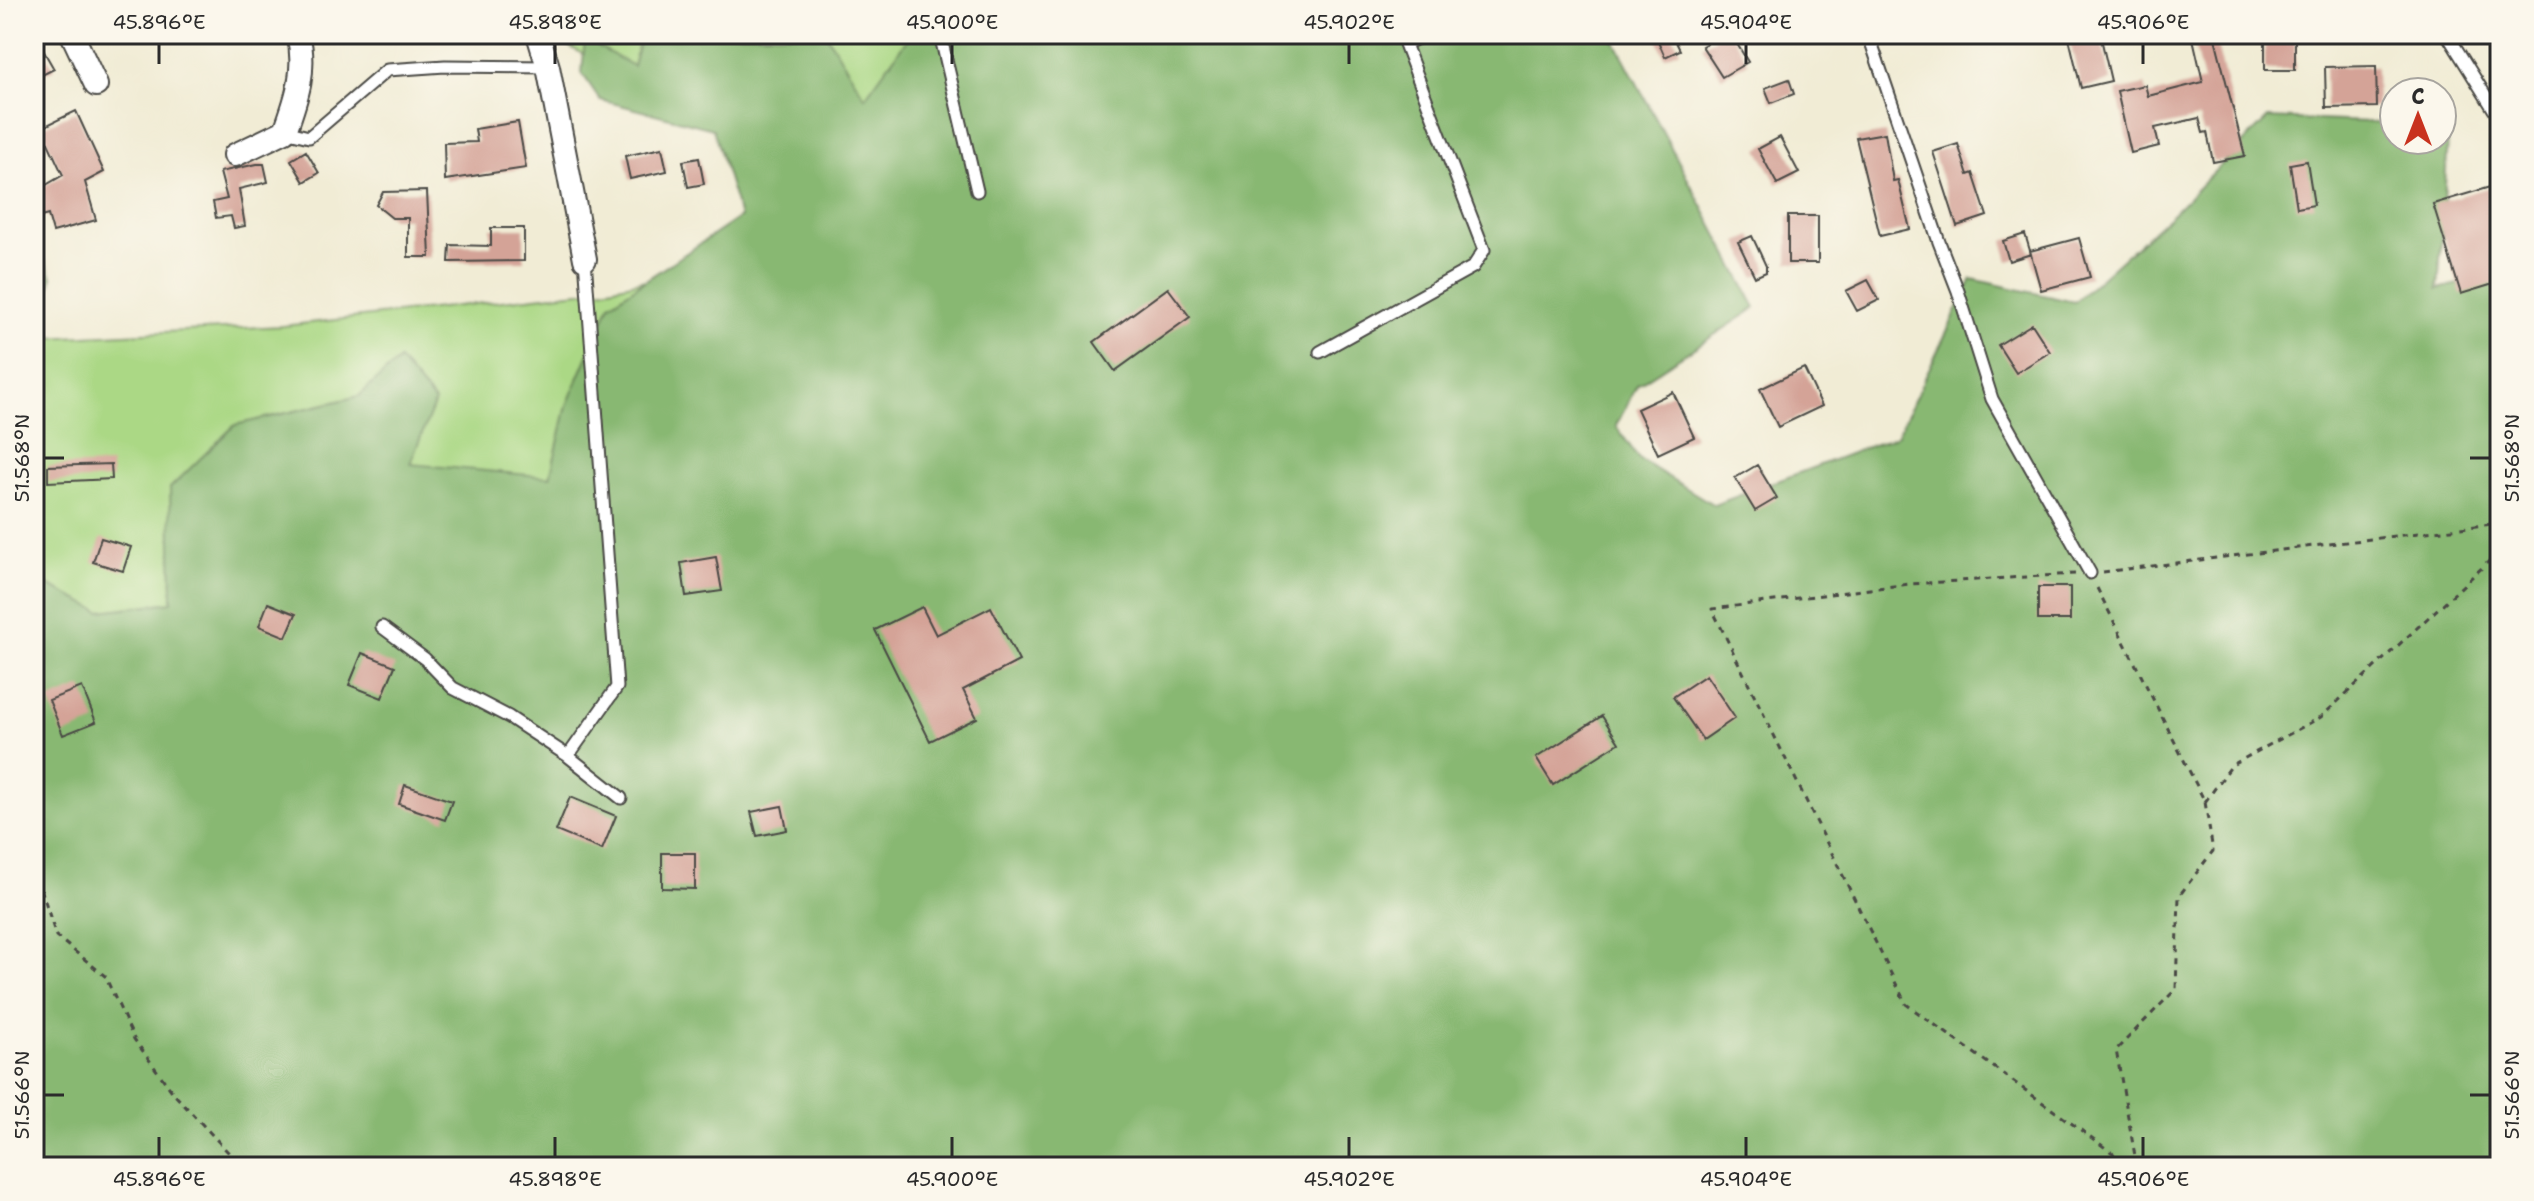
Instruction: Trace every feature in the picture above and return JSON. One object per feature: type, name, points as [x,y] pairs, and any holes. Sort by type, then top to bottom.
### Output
[{"type":"street","points":[[72,34],[96,85]]},
{"type":"street","points":[[235,155],[285,131],[300,91],[303,52],[298,34]]},
{"type":"street","points":[[538,34],[548,67],[585,259]]},
{"type":"lane","points":[[940,34],[977,191]]},
{"type":"lane","points":[[1320,352],[1473,267],[1484,250],[1405,44],[1426,34]]},
{"type":"lane","points":[[1873,34],[1871,42],[1958,291],[1992,399],[2090,573]]},
{"type":"lane","points":[[2447,34],[2500,119]]},
{"type":"lane","points":[[285,131],[309,137],[387,70],[445,66],[548,67]]},
{"type":"lane","points":[[568,756],[617,687],[585,259]]},
{"type":"lane","points":[[382,627],[425,659],[453,688],[509,717],[568,756],[621,798]]},
{"type":"path","points":[[2135,1167],[1906,1004],[1712,609],[1909,584],[2090,573],[2500,523]]},
{"type":"path","points":[[2205,802],[2232,765],[2321,717],[2500,551]]},
{"type":"path","points":[[2090,573],[2205,802],[2213,851],[2179,896],[2176,989],[2116,1050],[2135,1167]]},
{"type":"path","points":[[34,866],[56,936],[105,976],[134,1039],[174,1094],[242,1167]]},
{"type":"green space","points":[[556,34],[654,34],[633,82],[558,40]]},
{"type":"green space","points":[[641,34],[826,34],[865,97],[911,34],[1611,34],[1756,308],[1637,385],[1616,426],[1639,459],[1714,505],[1897,436],[1972,279],[2074,302],[2172,214],[2268,118],[2378,122],[2378,156],[2447,156],[2438,289],[2500,274],[2500,1167],[34,1167],[34,578],[100,611],[172,602],[170,488],[235,425],[359,396],[399,360],[435,402],[410,464],[550,477],[567,405],[610,304],[740,217],[713,129],[600,100],[582,73],[585,39],[633,66]]},
{"type":"green space","points":[[825,34],[929,34],[908,216]]},
{"type":"green space","points":[[34,239],[52,277],[34,379]]},
{"type":"green space","points":[[794,247],[945,936],[34,588],[34,348],[45,338],[283,326],[605,289]]},
{"type":"building","points":[[34,34],[54,69],[34,79]]},
{"type":"building","points":[[1655,34],[1672,34],[1680,50],[1665,57]]},
{"type":"building","points":[[1722,34],[1731,34],[1748,62],[1722,77],[1702,46]]},
{"type":"building","points":[[2068,34],[2100,34],[2111,81],[2081,88]]},
{"type":"building","points":[[2192,34],[2214,34],[2245,156],[2213,162],[2207,132],[2203,133],[2199,118],[2155,128],[2159,146],[2131,153],[2117,91],[2145,85],[2148,96],[2203,82]]},
{"type":"building","points":[[2265,34],[2295,34],[2295,70],[2265,70]]},
{"type":"building","points":[[2376,66],[2377,107],[2326,108],[2325,67]]},
{"type":"building","points":[[1789,79],[1794,94],[1771,103],[1765,88]]},
{"type":"building","points":[[76,111],[104,172],[85,182],[96,220],[53,232],[48,215],[34,219],[34,192],[63,175],[41,128]]},
{"type":"building","points":[[518,122],[526,168],[445,180],[444,143],[477,142],[475,129]]},
{"type":"building","points":[[1885,133],[1893,181],[1898,180],[1910,229],[1880,236],[1856,138]]},
{"type":"building","points":[[1780,137],[1799,173],[1777,184],[1758,149]]},
{"type":"building","points":[[1958,144],[1968,175],[1973,173],[1987,216],[1957,226],[1933,152]]},
{"type":"building","points":[[662,148],[667,171],[630,179],[625,156]]},
{"type":"building","points":[[306,151],[319,173],[304,182],[291,160]]},
{"type":"building","points":[[699,158],[704,184],[688,187],[683,161]]},
{"type":"building","points":[[2307,161],[2314,205],[2297,208],[2290,164]]},
{"type":"building","points":[[264,164],[268,182],[239,189],[245,226],[234,228],[231,216],[216,218],[213,202],[227,199],[220,172]]},
{"type":"building","points":[[2490,187],[2500,218],[2500,282],[2461,294],[2433,204]]},
{"type":"building","points":[[427,191],[430,257],[408,257],[408,218],[392,218],[376,205],[383,192]]},
{"type":"building","points":[[1788,216],[1818,216],[1818,263],[1788,263]]},
{"type":"building","points":[[491,228],[524,228],[524,261],[449,262],[450,245],[491,246]]},
{"type":"building","points":[[2025,234],[2031,254],[2009,261],[2003,241]]},
{"type":"building","points":[[1752,236],[1766,266],[1766,272],[1755,277],[1738,242]]},
{"type":"building","points":[[2079,238],[2090,277],[2041,290],[2030,251]]},
{"type":"building","points":[[1868,280],[1879,300],[1857,311],[1846,291]]},
{"type":"building","points":[[1168,288],[1190,317],[1115,371],[1094,342]]},
{"type":"building","points":[[2032,324],[2050,352],[2016,373],[1998,345]]},
{"type":"building","points":[[1804,368],[1822,406],[1778,427],[1760,389]]},
{"type":"building","points":[[1673,392],[1694,437],[1658,454],[1637,409]]},
{"type":"building","points":[[111,464],[112,479],[48,482],[48,466]]},
{"type":"building","points":[[1757,465],[1777,498],[1755,511],[1735,478]]},
{"type":"building","points":[[101,538],[131,547],[123,571],[93,562]]},
{"type":"building","points":[[716,557],[722,591],[686,596],[681,563]]},
{"type":"building","points":[[2038,587],[2070,587],[2070,620],[2038,620]]},
{"type":"building","points":[[268,603],[296,614],[286,637],[259,626]]},
{"type":"building","points":[[922,607],[936,635],[991,607],[1019,661],[963,690],[977,718],[930,741],[875,630]]},
{"type":"building","points":[[362,653],[395,666],[382,698],[349,685]]},
{"type":"building","points":[[1706,675],[1735,718],[1703,740],[1673,697]]},
{"type":"building","points":[[82,687],[96,722],[63,735],[49,700]]},
{"type":"building","points":[[1602,716],[1619,743],[1553,785],[1536,758]]},
{"type":"building","points":[[405,785],[452,801],[445,820],[399,804]]},
{"type":"building","points":[[570,797],[616,816],[602,850],[556,831]]},
{"type":"building","points":[[782,806],[787,830],[757,836],[751,812]]},
{"type":"building","points":[[662,853],[695,853],[695,889],[662,888]]}]
